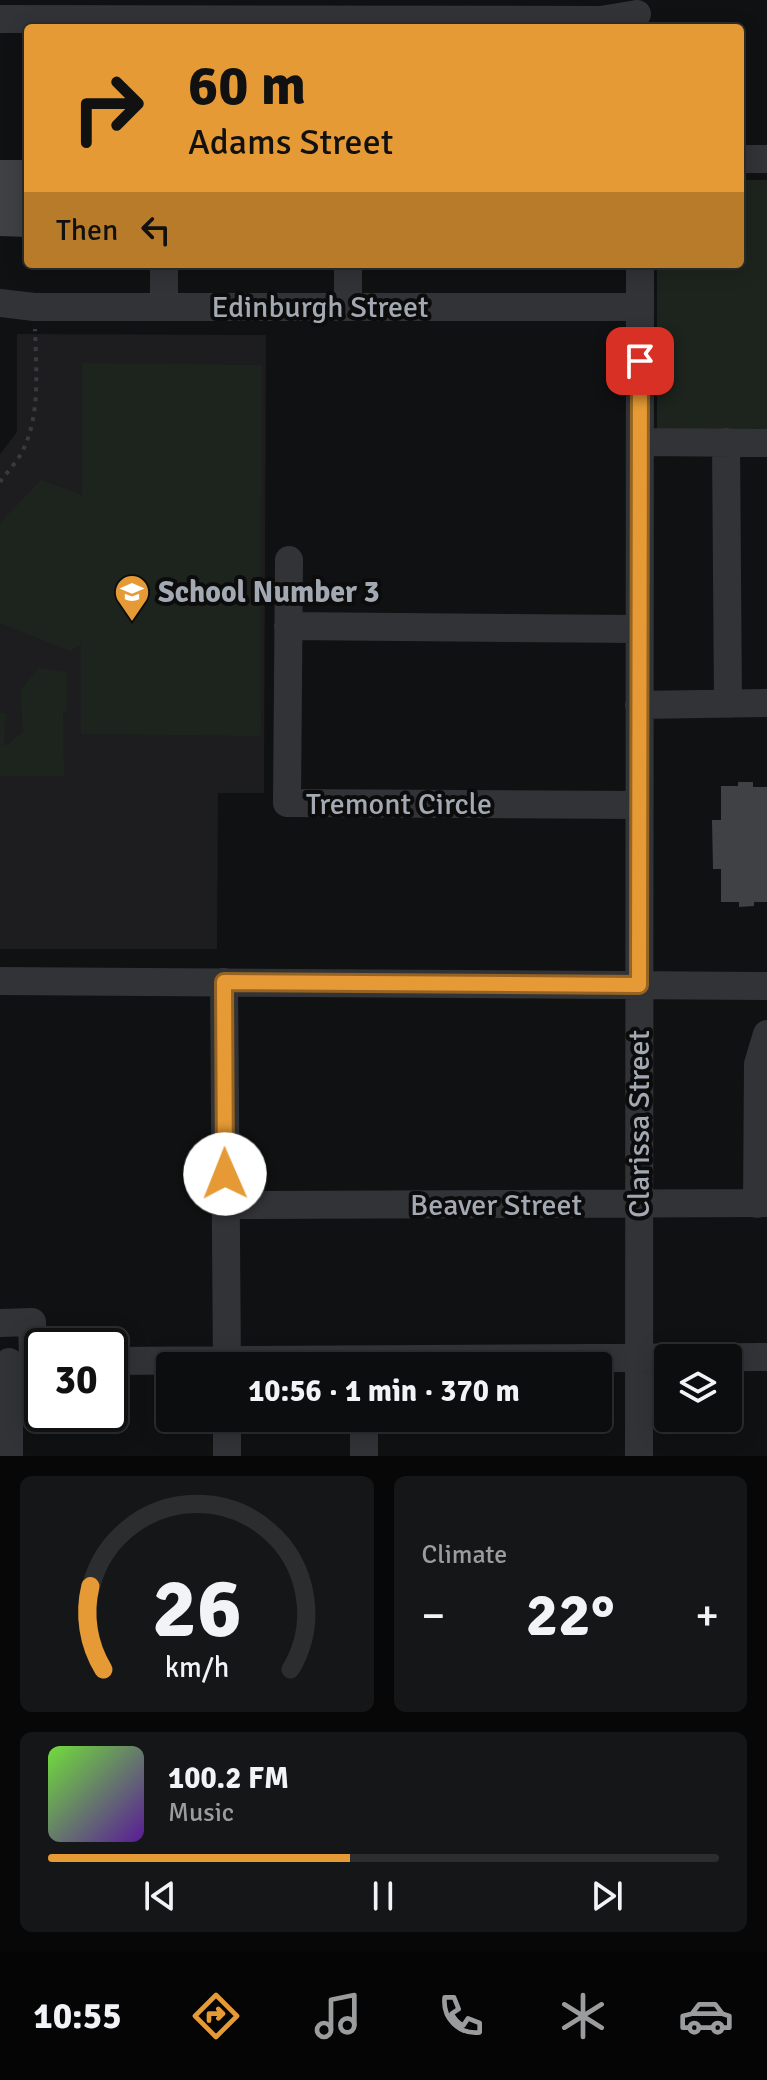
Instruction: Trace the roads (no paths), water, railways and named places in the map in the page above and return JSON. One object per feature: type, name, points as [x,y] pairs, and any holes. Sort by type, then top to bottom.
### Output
[{"type":"street","points":[[0,19],[388,24],[522,10],[601,20],[637,14]]},
{"type":"street","points":[[744,159],[767,159]]},
{"type":"street","points":[[164,268],[164,307]]},
{"type":"street","points":[[348,268],[348,307]]},
{"type":"street","name":"Clarissa Street","points":[[639,1456],[640,268]]},
{"type":"street","name":"Edinburgh Street","points":[[0,303],[34,307],[640,307]]},
{"type":"street","points":[[640,442],[767,443]]},
{"type":"street","points":[[726,442],[728,704]]},
{"type":"street","name":"Tremont Circle","points":[[289,560],[287,803],[639,805]]},
{"type":"street","points":[[288,626],[639,629]]},
{"type":"street","points":[[639,705],[767,703]]},
{"type":"street","points":[[0,981],[767,986]]},
{"type":"street","points":[[224,982],[227,1352]]},
{"type":"street","points":[[762,1204],[758,1064],[767,1034]]},
{"type":"street","name":"Beaver Street","points":[[226,1205],[762,1204]]},
{"type":"street","points":[[0,1323],[32,1322],[21,1362],[9,1456]]},
{"type":"street","points":[[612,1358],[767,1357]]},
{"type":"street","points":[[128,1361],[156,1362]]},
{"type":"street","points":[[227,1432],[227,1456]]},
{"type":"street","points":[[364,1432],[364,1456]]},
{"type":"place","name":"School Number 3","points":[[132,623]]}]
